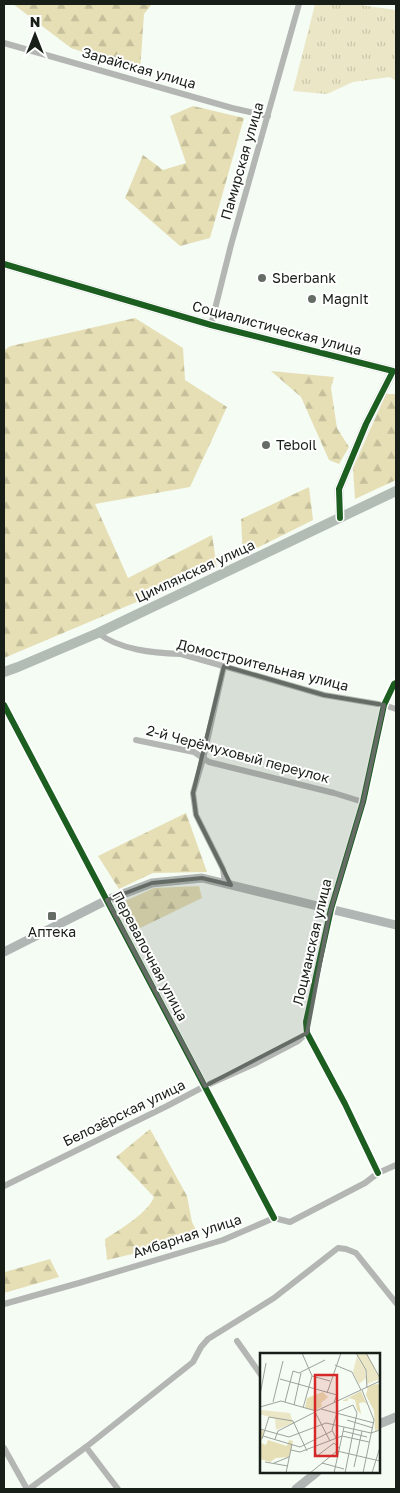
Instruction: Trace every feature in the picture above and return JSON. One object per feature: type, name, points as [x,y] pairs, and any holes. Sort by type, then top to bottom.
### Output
[{"type":"main road","name":"Цимлянская улица","points":[[4,672],[18,668],[98,633],[396,491]]},
{"type":"street","name":"Памирская улица","points":[[211,325],[299,4]]},
{"type":"street","name":"Зарайская улица","points":[[4,43],[232,108],[268,116]]},
{"type":"street","name":"Социалистическая улица","points":[[4,264],[211,325],[392,371],[366,424],[339,488],[340,518]]},
{"type":"street","points":[[216,302],[225,304]]},
{"type":"street","name":"Домостроительная улица","points":[[98,633],[110,642],[156,653],[181,654],[324,695],[384,705],[396,709]]},
{"type":"street","points":[[224,666],[203,759],[193,793],[196,815],[223,869],[225,883]]},
{"type":"street","name":"Лоцманская улица","points":[[307,1033],[306,1022],[331,909],[363,802],[384,705],[396,683]]},
{"type":"street","name":"Перевалочная улица","points":[[4,705],[274,1218]]},
{"type":"street","name":"2-й Черёмуховый переулок","points":[[136,740],[194,752],[210,762],[363,802]]},
{"type":"street","points":[[4,952],[107,900],[152,883],[202,878],[396,925]]},
{"type":"street","points":[[307,1033],[345,1104],[378,1173]]},
{"type":"street","name":"Белозёрская улица","points":[[4,1186],[298,1041],[307,1033]]},
{"type":"street","name":"Амбарная улица","points":[[4,1304],[223,1240],[274,1218],[290,1222],[396,1165]]},
{"type":"street","points":[[4,1448],[28,1489],[86,1447],[194,1362],[201,1346],[208,1339],[274,1298],[338,1248],[356,1253],[396,1304]]},
{"type":"street","points":[[237,1341],[260,1374]]},
{"type":"street","points":[[380,1424],[396,1417]]},
{"type":"street","points":[[86,1447],[118,1489]]},
{"type":"street","points":[[296,1489],[316,1473]]},
{"type":"highlighted area","points":[[224,666],[324,695],[384,705],[363,802],[329,916],[307,1033],[205,1086],[107,900],[152,883],[202,878],[231,885],[196,815],[193,793]]},
{"type":"green space","points":[[13,4],[152,4],[144,14],[140,71],[71,48]]},
{"type":"green space","points":[[315,4],[353,4],[396,10],[396,81],[390,77],[353,82],[327,94],[293,91]]},
{"type":"green space","points":[[193,106],[244,118],[210,238],[180,246],[125,198],[143,155],[163,170],[186,163],[170,116]]},
{"type":"green space","points":[[135,318],[183,348],[185,380],[227,407],[190,487],[95,504],[128,578],[212,535],[217,568],[4,658],[4,350],[11,346]]},
{"type":"green space","points":[[271,371],[334,377],[331,388],[337,428],[349,447],[339,464],[329,460],[301,397]]},
{"type":"green space","points":[[386,394],[396,394],[396,480],[355,499],[353,468]]},
{"type":"green space","points":[[309,487],[313,520],[243,555],[241,519]]},
{"type":"green space","points":[[186,813],[207,872],[153,873],[119,889],[98,856]]},
{"type":"green space","points":[[199,886],[202,898],[136,930],[125,901],[154,888]]},
{"type":"green space","points":[[150,1129],[187,1196],[192,1222],[200,1238],[107,1260],[105,1239],[140,1215],[154,1197],[116,1157]]},
{"type":"green space","points":[[50,1259],[59,1277],[4,1293],[4,1271]]},
{"type":"cycle path","points":[[4,264],[211,325],[393,371],[366,424],[339,489],[340,518]]},
{"type":"cycle path","points":[[378,1173],[345,1104],[307,1033],[306,1022],[331,909],[363,802],[384,705],[396,683]]},
{"type":"cycle path","points":[[4,705],[274,1218]]},
{"type":"place","name":"Sberbank","points":[[262,278]]},
{"type":"place","name":"Magnit","points":[[312,299]]},
{"type":"place","name":"Teboil","points":[[266,445]]},
{"type":"place","name":"Аптека","points":[[52,916]]}]
